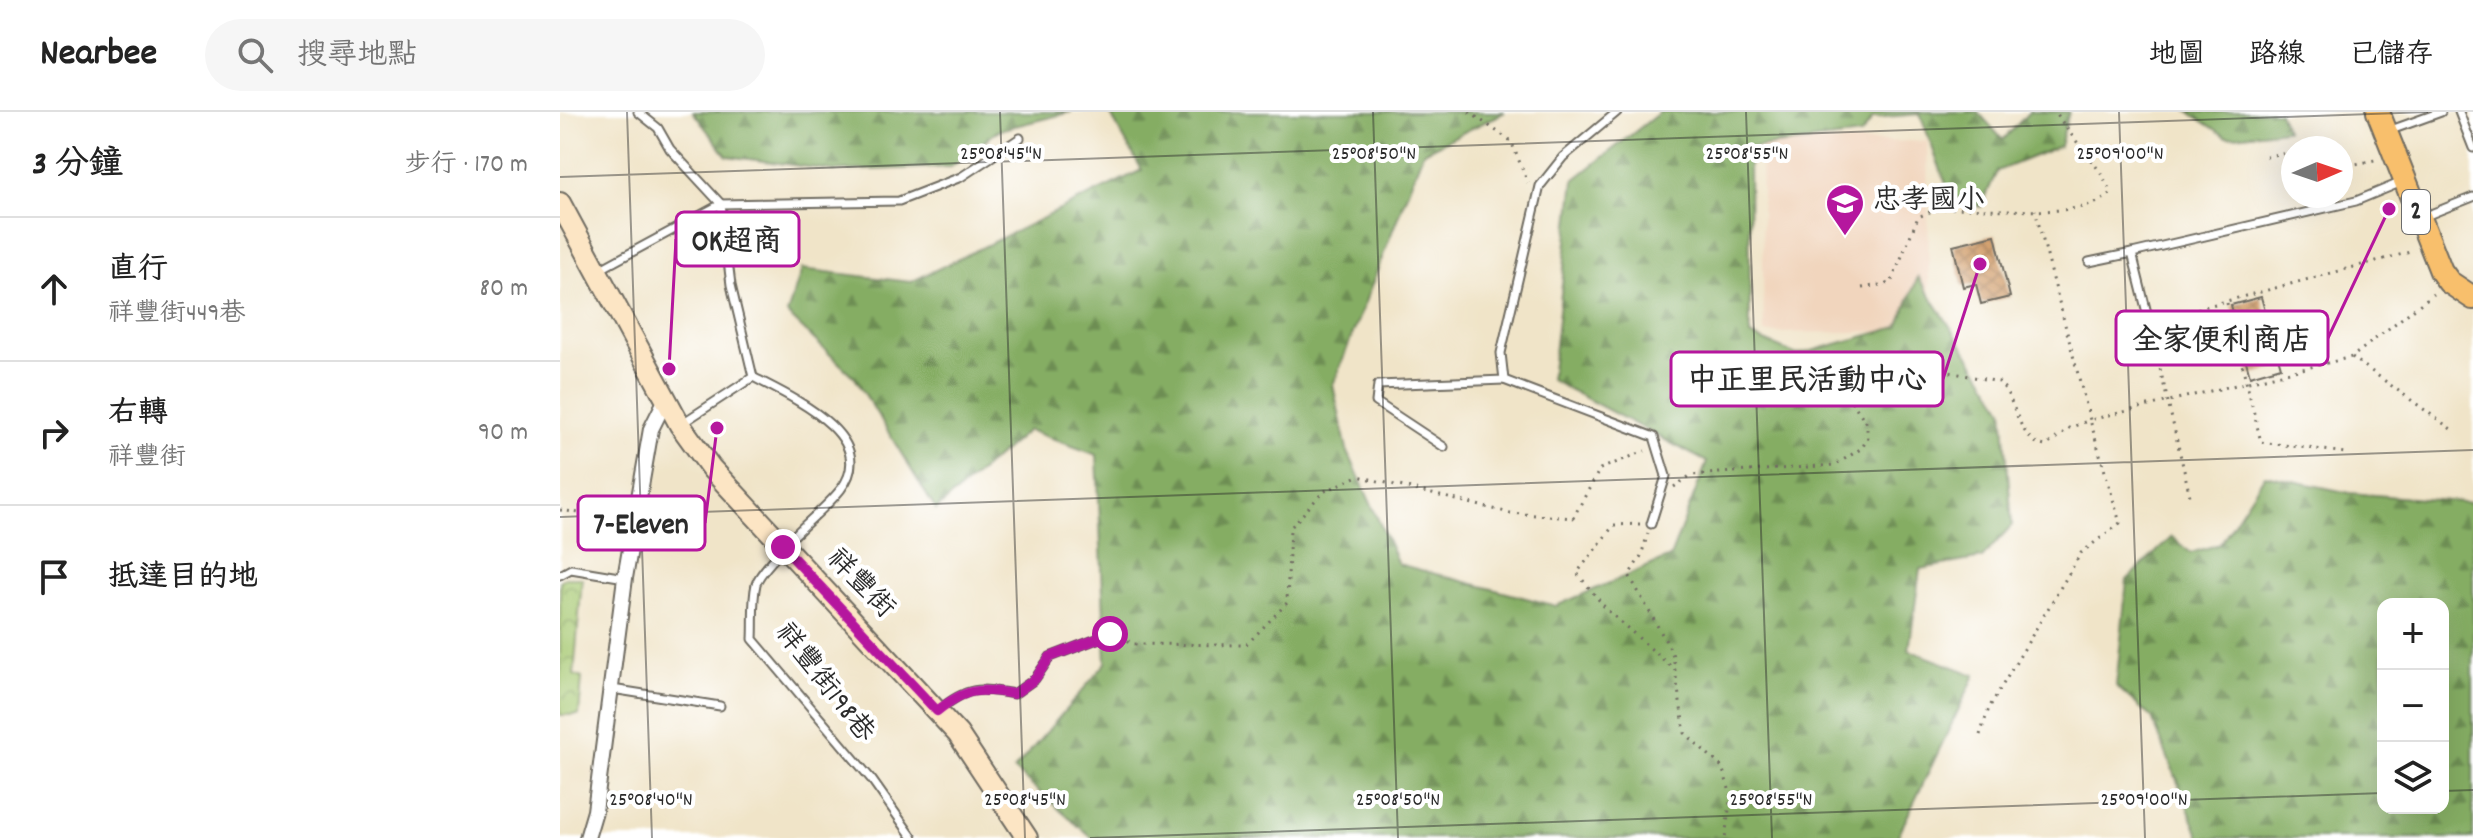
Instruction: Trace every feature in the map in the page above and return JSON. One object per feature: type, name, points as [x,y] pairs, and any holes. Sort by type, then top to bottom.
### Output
[{"type":"main road","name":"2","points":[[2382,122],[2430,247],[2463,288]]},
{"type":"street","name":"祥豐街","points":[[560,203],[680,425],[711,468],[958,734],[1027,838]]},
{"type":"street","points":[[587,838],[595,811],[625,578],[651,429],[666,399]]},
{"type":"lane","points":[[638,112],[658,128],[670,149],[721,204],[731,285],[753,377],[680,425]]},
{"type":"lane","points":[[1504,380],[1501,353],[1540,186],[1563,157],[1617,112]]},
{"type":"lane","points":[[2382,122],[2441,112]]},
{"type":"lane","points":[[2459,112],[2473,148]]},
{"type":"lane","points":[[595,272],[721,204],[899,201],[961,177],[1020,138]]},
{"type":"lane","points":[[2089,262],[2356,201],[2404,181]]},
{"type":"lane","points":[[2419,219],[2473,197]]},
{"type":"lane","points":[[2132,253],[2149,321]]},
{"type":"lane","name":"祥豐街198巷","points":[[753,377],[811,408],[833,426],[851,454],[850,475],[839,492],[783,547],[756,583],[753,639],[872,780],[913,838]]},
{"type":"lane","points":[[1444,447],[1376,402],[1378,385],[1504,380],[1654,437],[1666,476],[1651,524]]},
{"type":"lane","points":[[560,575],[571,569],[625,578]]},
{"type":"lane","points":[[937,711],[960,693],[988,690],[1014,694],[1035,679],[1050,657],[1110,634]]},
{"type":"lane","points":[[610,689],[720,706]]},
{"type":"path","points":[[1469,112],[1511,141],[1531,190]]},
{"type":"path","points":[[1862,288],[1891,283],[1918,217],[1940,209],[2035,210],[2101,203],[2111,193],[2093,159],[2056,112]]},
{"type":"path","points":[[2266,156],[2281,154]]},
{"type":"path","points":[[2353,165],[2395,156]]},
{"type":"path","points":[[1980,735],[1989,708],[2081,553],[2120,523],[2035,210]]},
{"type":"path","points":[[2190,496],[2149,321],[2227,303],[2430,247]]},
{"type":"path","points":[[1659,499],[1691,475],[1835,465],[1862,448],[1868,437],[1866,422],[1848,396],[1852,383],[1865,371],[1894,361],[1999,382],[2009,392],[2025,434],[2040,446],[2046,446],[2069,428],[2090,420],[2352,357],[2463,288]]},
{"type":"path","points":[[2227,303],[2261,442],[2346,453]]},
{"type":"path","points":[[2352,357],[2451,429]]},
{"type":"path","points":[[1110,634],[1124,636],[1133,644],[1246,645],[1287,603],[1290,528],[1323,492],[1358,476],[1510,513],[1573,518],[1600,469],[1657,447]]},
{"type":"path","points":[[560,510],[635,521]]},
{"type":"path","points":[[1675,670],[1607,610],[1577,573],[1614,525],[1651,524],[1641,556],[1629,575],[1672,652],[1675,670],[1685,733],[1722,767],[1731,795],[1725,838]]},
{"type":"shaded area","name":"忠孝國小","points":[[1927,141],[1930,331],[1764,333],[1761,143]]},
{"type":"green space","points":[[693,112],[1071,112],[999,130],[951,167],[837,171],[727,156]]},
{"type":"green space","points":[[1109,112],[1505,112],[1423,152],[1333,385],[1347,450],[1398,564],[1556,606],[1670,557],[1707,462],[1551,380],[1574,180],[1660,112],[1978,112],[2003,140],[2029,112],[2069,112],[2060,146],[1997,171],[1981,207],[1950,195],[1920,114],[1873,118],[1861,135],[1749,148],[1750,335],[1797,355],[1898,327],[1918,277],[2003,408],[2012,525],[1982,558],[1920,569],[1909,650],[1975,675],[1897,838],[1092,838],[1014,770],[1106,663],[1097,455],[1028,430],[936,510],[855,378],[787,314],[802,269],[911,282],[1142,170]]},
{"type":"green space","points":[[2189,112],[2279,112],[2286,130],[2227,137]]},
{"type":"green space","points":[[2265,475],[2350,493],[2473,503],[2473,838],[2200,838],[2152,718],[2116,686],[2127,580],[2172,537],[2191,553],[2220,544]]},
{"type":"green space","points":[[582,578],[574,675],[582,678],[579,715],[560,715],[560,581]]},
{"type":"building","points":[[1995,235],[2010,297],[1981,304],[1976,284],[1963,287],[1953,245]]},
{"type":"building","points":[[2261,297],[2281,367],[2250,376],[2231,305]]},
{"type":"place","name":"全家便利商店","points":[[2389,209]]},
{"type":"place","name":"忠孝國小","points":[[1845,237]]},
{"type":"place","name":"中正里民活動中心","points":[[1980,264]]},
{"type":"place","name":"OK超商","points":[[669,369]]},
{"type":"place","name":"7-Eleven","points":[[717,428]]},
{"type":"route","points":[[783,547],[937,711],[960,693],[988,690],[1014,694],[1035,679],[1050,657],[1110,634]]}]
